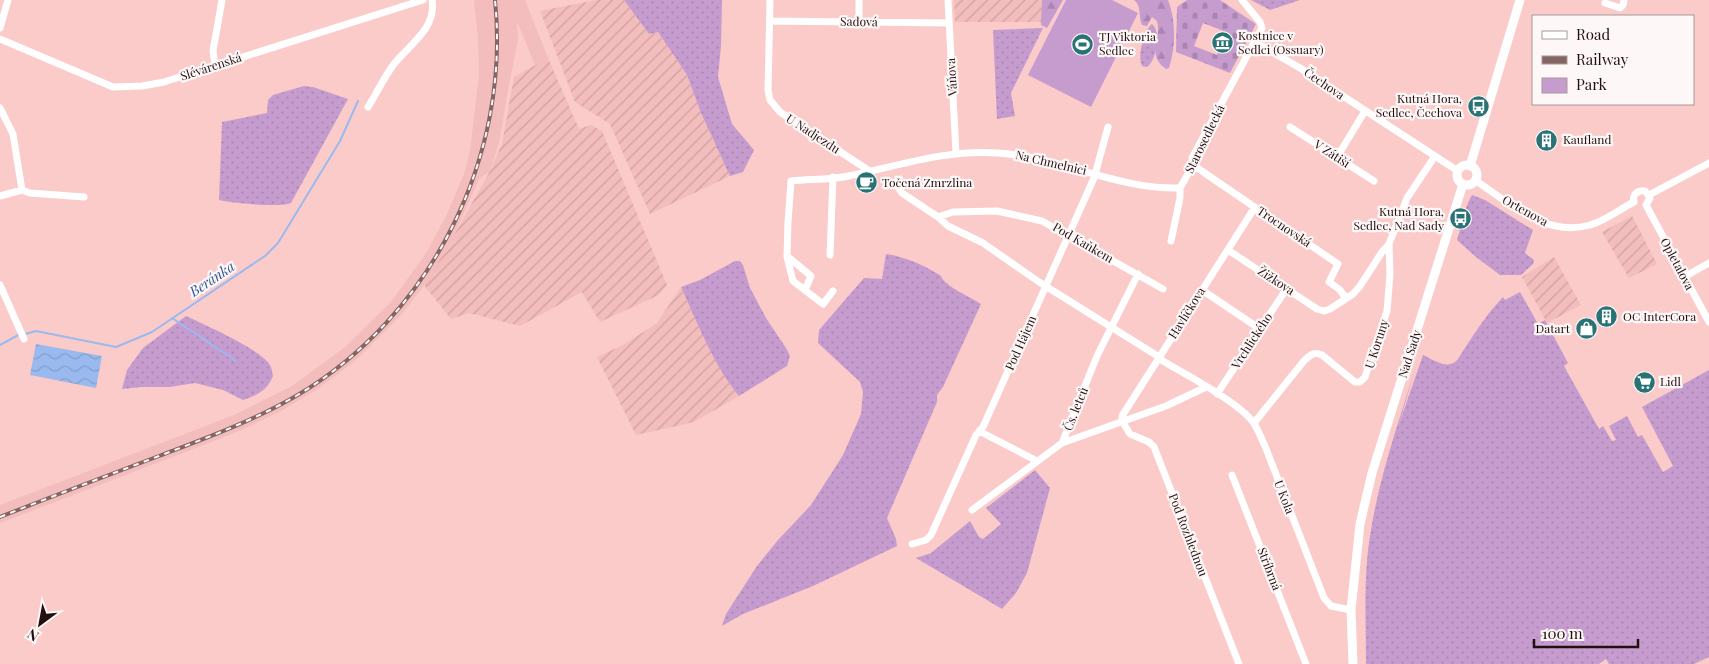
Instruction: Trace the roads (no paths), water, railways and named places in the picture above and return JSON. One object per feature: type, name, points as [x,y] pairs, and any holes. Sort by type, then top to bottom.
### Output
[{"type":"street","points":[[0,28],[1,17],[8,0]]},
{"type":"street","points":[[215,65],[214,51],[222,0]]},
{"type":"street","name":"Slévárenská","points":[[0,39],[113,87],[135,87],[164,82],[424,0]]},
{"type":"street","points":[[368,107],[393,65],[415,40],[424,33],[433,4],[432,0]]},
{"type":"street","name":"U Nadjezdu","points":[[770,0],[768,90],[770,100],[780,112],[868,170]]},
{"type":"street","points":[[859,0],[859,22]]},
{"type":"street","name":"Váňova","points":[[948,0],[956,153]]},
{"type":"street","points":[[1242,0],[1260,22],[1262,28],[1255,42]]},
{"type":"street","points":[[1470,166],[1520,0]]},
{"type":"street","points":[[1605,3],[1620,8],[1624,0]]},
{"type":"street","name":"Sadová","points":[[770,21],[949,23]]},
{"type":"street","name":"Čechova","points":[[1255,42],[1300,68],[1458,171]]},
{"type":"street","name":"Starosedlecká","points":[[1171,241],[1180,198],[1180,188],[1193,165],[1192,158],[1255,42]]},
{"type":"street","points":[[0,108],[13,134],[22,190]]},
{"type":"street","points":[[1337,157],[1366,112]]},
{"type":"street","name":"Pod Hájem","points":[[912,544],[926,540],[931,535],[976,435],[983,427],[1047,286],[1095,173],[1108,127]]},
{"type":"street","name":"V Zátiší","points":[[1290,127],[1374,181]]},
{"type":"street","name":"Na Chmelnici","points":[[833,291],[823,304],[793,281],[787,256],[792,181],[847,176],[868,170],[956,153],[976,152],[1036,157],[1134,184],[1180,188]]},
{"type":"street","name":"U Koruny","points":[[1254,423],[1311,354],[1318,353],[1322,355],[1355,382],[1360,382],[1365,377],[1387,312],[1390,244],[1408,198],[1435,156]]},
{"type":"street","points":[[1648,195],[1709,164]]},
{"type":"street","name":"Trocnovská","points":[[1193,165],[1338,264],[1329,282],[1339,289],[1346,298]]},
{"type":"street","points":[[1470,166],[1476,172],[1475,180],[1468,185],[1463,184],[1457,177],[1458,171],[1462,167],[1470,166]]},
{"type":"street","points":[[830,255],[832,178]]},
{"type":"street","name":"Ortenova","points":[[1475,180],[1530,217],[1544,224],[1556,227],[1573,229],[1591,225],[1634,202]]},
{"type":"street","points":[[896,184],[902,193],[938,216],[948,226],[983,243],[1047,286]]},
{"type":"street","name":"Nad Sady","points":[[1353,664],[1351,610],[1360,524],[1372,473],[1463,184]]},
{"type":"street","points":[[0,196],[22,190],[84,198]]},
{"type":"street","points":[[1643,191],[1648,195],[1650,199],[1646,205],[1640,206],[1634,202],[1637,192],[1643,191]]},
{"type":"street","name":"Opletalova","points":[[1646,205],[1709,322]]},
{"type":"street","name":"Havlíčkova","points":[[1122,420],[1122,416],[1255,207]]},
{"type":"street","name":"Pod Kaňkem","points":[[938,216],[954,212],[1002,212],[1042,220],[1163,289]]},
{"type":"street","name":"U Koruny","points":[[1324,311],[1353,294],[1382,252],[1390,244]]},
{"type":"street","name":"Žižkova","points":[[1228,250],[1317,309],[1324,311]]},
{"type":"street","points":[[787,256],[811,276],[805,290]]},
{"type":"street","points":[[1684,276],[1709,263]]},
{"type":"street","name":"Čs. letců","points":[[972,510],[1062,443],[1097,356],[1138,274]]},
{"type":"street","points":[[0,285],[24,338]]},
{"type":"street","name":"U Kola","points":[[1047,286],[1217,394],[1240,410],[1254,423],[1265,446],[1324,598],[1332,606],[1351,610]]},
{"type":"street","name":"Vrchlického","points":[[1217,394],[1287,288]]},
{"type":"street","points":[[1202,290],[1260,328]]},
{"type":"street","points":[[1062,443],[1122,420],[1166,406],[1206,387]]},
{"type":"street","name":"Pod Rozhlednou","points":[[1122,420],[1130,434],[1149,442],[1154,447],[1239,664]]},
{"type":"street","points":[[980,431],[1037,461]]},
{"type":"street","name":"Stříbrná","points":[[1232,475],[1306,664]]},
{"type":"water","points":[[36,344],[102,356],[96,388],[30,375]]},
{"type":"waterway","name":"Beránka","points":[[25,334],[36,331],[116,347],[152,332],[265,256],[278,243],[340,141],[358,101]]},
{"type":"waterway","points":[[172,318],[236,361]]},
{"type":"waterway","name":"Beránka","points":[[0,345],[20,334]]},
{"type":"railway","points":[[0,517],[212,436],[280,405],[344,362],[387,322],[423,277],[452,226],[475,173],[490,116],[497,59],[495,0]]},
{"type":"place","name":"Kostnice v Sedlci (Ossuary)","points":[[1222,43]]},
{"type":"place","name":"TJ Viktoria Sedlec","points":[[1083,44]]},
{"type":"place","name":"Kutná Hora, Sedlec, Čechova","points":[[1478,106]]},
{"type":"place","name":"Kaufland","points":[[1547,140]]},
{"type":"place","name":"Točená Zmrzlina","points":[[866,183]]},
{"type":"place","name":"Kutná Hora, Sedlec, Nad Sady","points":[[1460,219]]},
{"type":"place","name":"OC InterCora","points":[[1607,317]]},
{"type":"place","name":"Datart","points":[[1586,329]]},
{"type":"place","name":"Lidl","points":[[1644,382]]}]
